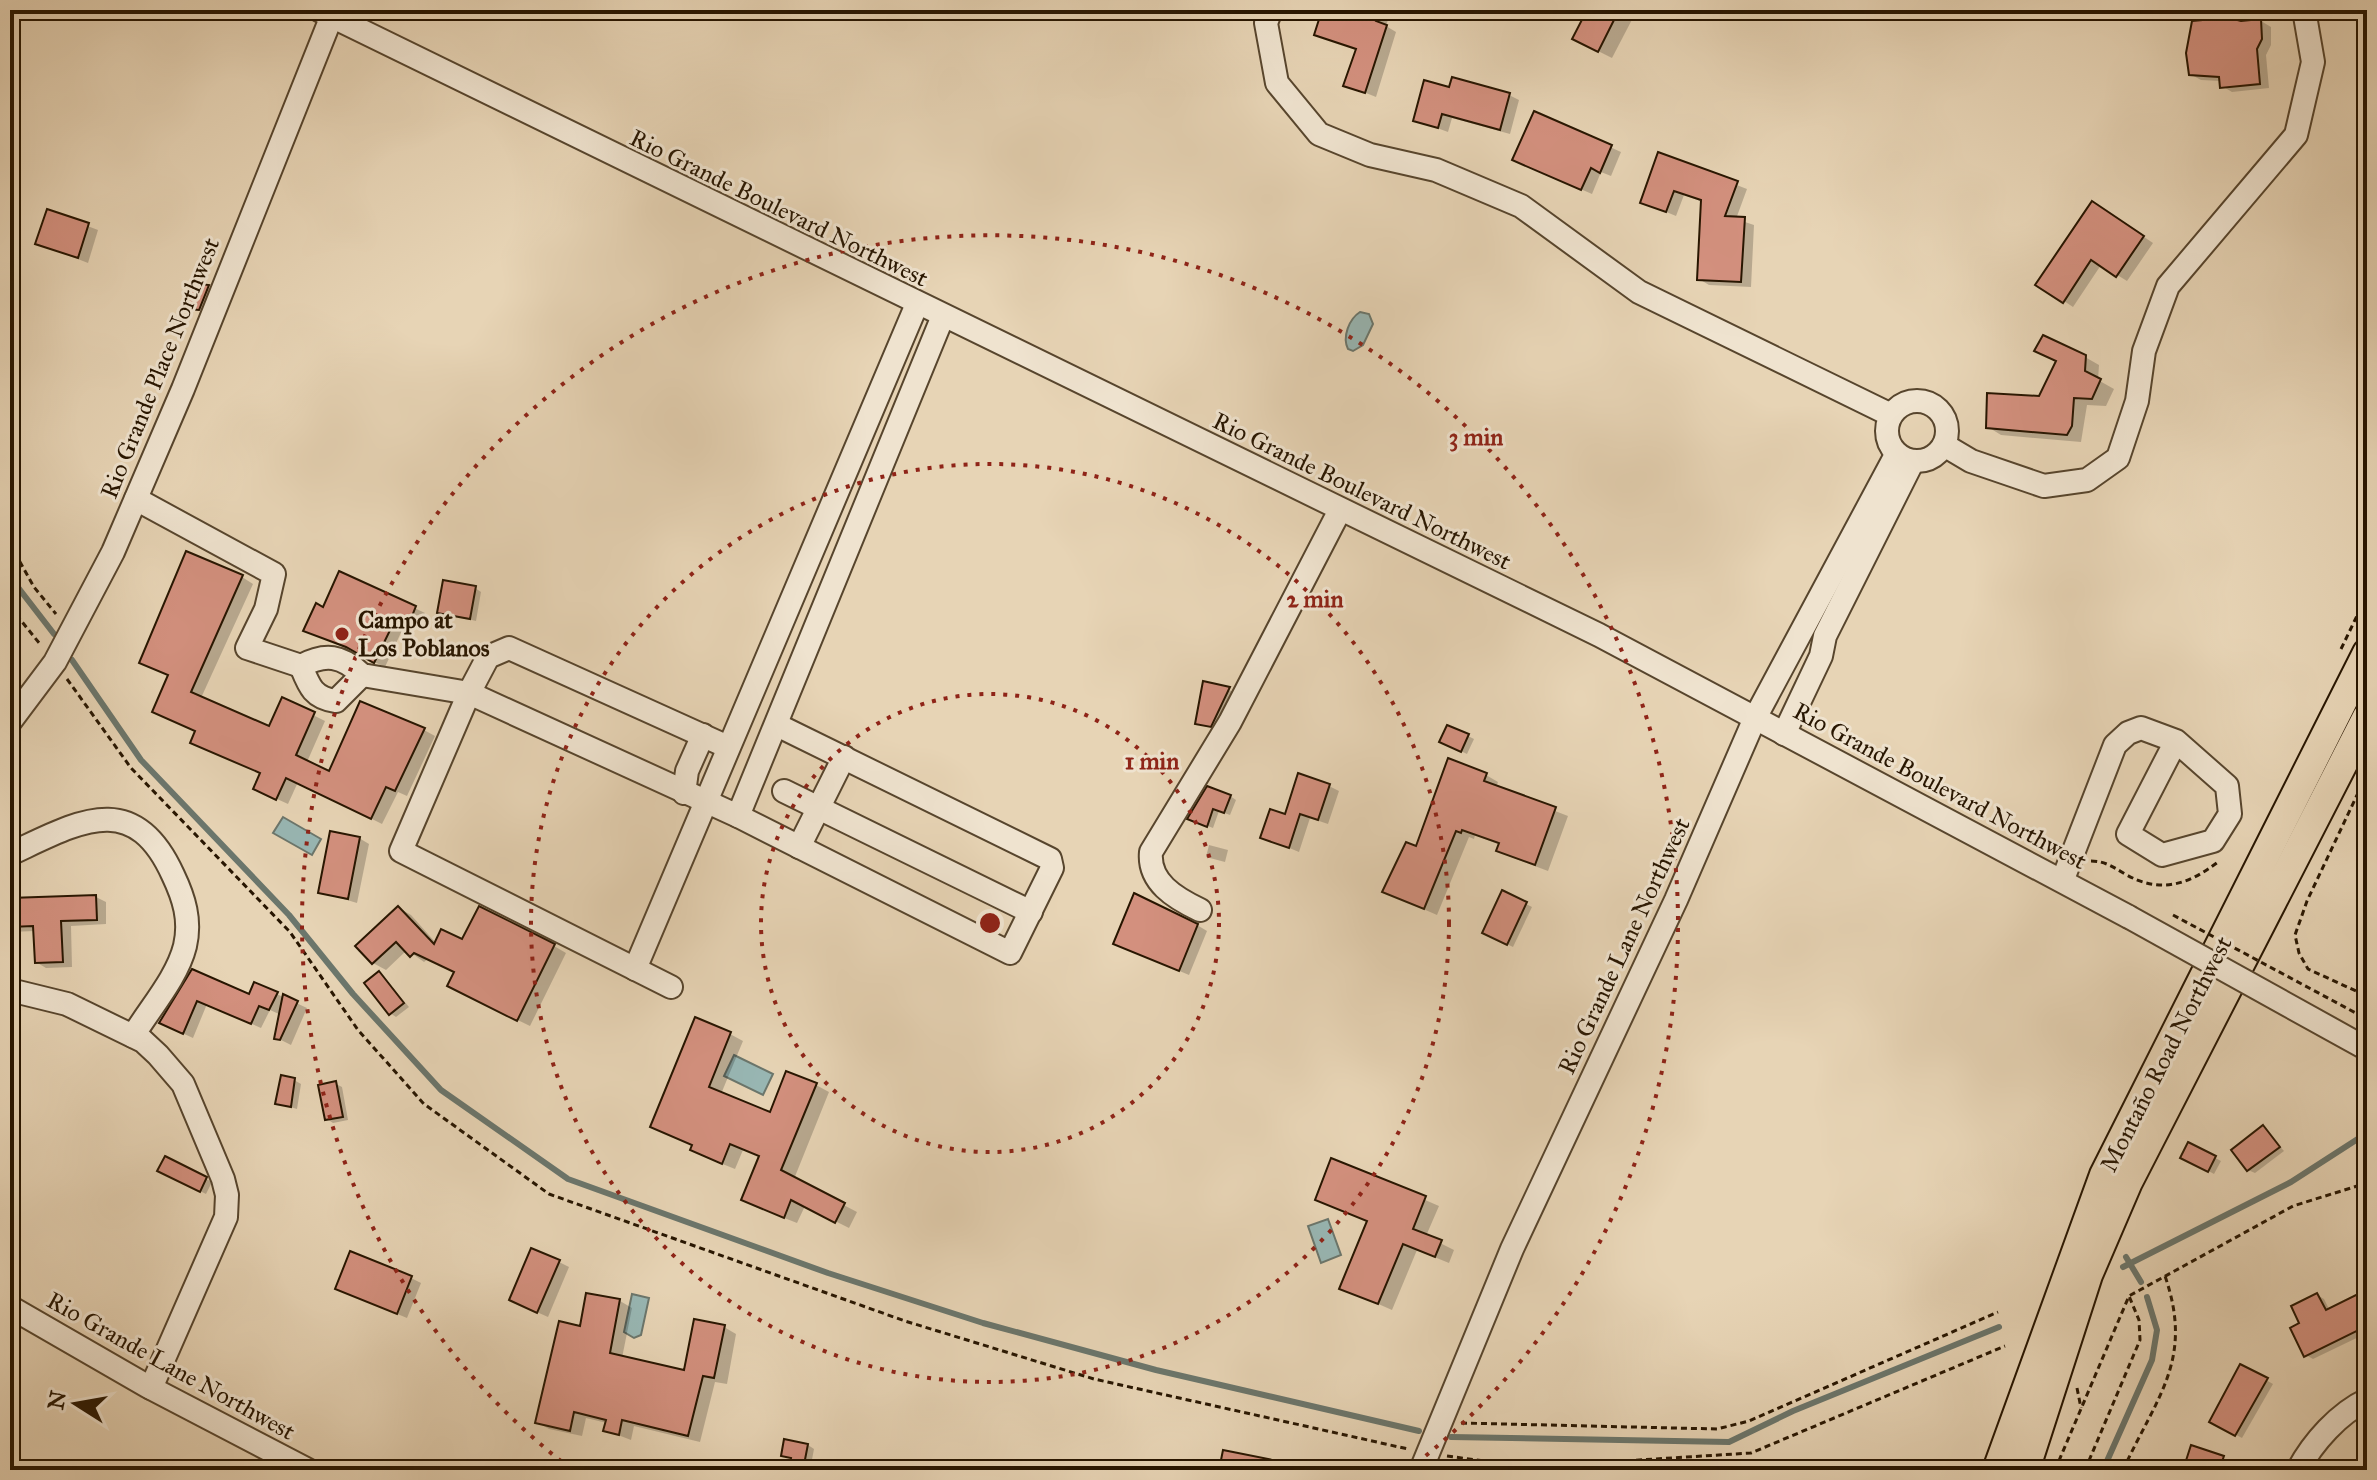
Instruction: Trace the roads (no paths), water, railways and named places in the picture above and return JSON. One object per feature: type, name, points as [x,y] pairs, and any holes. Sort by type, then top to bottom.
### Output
[{"type":"main road","name":"Montaño Road Northwest","points":[[1997,1470],[2104,1175],[2354,651]]},
{"type":"main road","name":"Montaño Road Northwest","points":[[2025,1470],[2088,1275],[2128,1182],[2367,717]]},
{"type":"street","points":[[1271,10],[1266,23],[1277,83],[1319,134],[1370,155],[1436,170],[1521,206],[1639,292],[1891,415]]},
{"type":"street","points":[[1944,445],[1971,461],[2044,486],[2087,480],[2118,458],[2137,401],[2144,351],[2168,286],[2296,135],[2313,62],[2304,10]]},
{"type":"street","name":"Rio Grande Boulevard Northwest","points":[[325,14],[1599,635],[2063,879],[2367,1049]]},
{"type":"street","name":"Rio Grande Place Northwest","points":[[10,722],[55,662],[136,499],[325,14]]},
{"type":"street","points":[[635,969],[917,304]]},
{"type":"street","points":[[738,816],[943,316]]},
{"type":"street","points":[[1911,401],[1935,407],[1943,416],[1947,431],[1944,445],[1933,458],[1904,458],[1886,435],[1891,415],[1911,401]]},
{"type":"street","name":"Rio Grande Lane Northwest","points":[[1425,1462],[1512,1249],[1676,900],[1755,718],[1852,560],[1904,458]]},
{"type":"street","points":[[136,499],[274,574],[266,609],[247,648],[301,666],[318,657],[334,657],[350,664],[362,675],[469,693],[738,816],[1010,953],[1052,868],[1044,853],[777,725]]},
{"type":"street","points":[[1200,910],[1157,881],[1150,867],[1151,852],[1230,722],[1340,510]]},
{"type":"street","name":"Rio Grande Lane Northwest","points":[[1784,734],[1821,656],[1852,560]]},
{"type":"street","points":[[671,987],[401,851],[469,693],[488,657],[509,648],[728,747]]},
{"type":"street","points":[[301,666],[311,690],[320,699],[336,701],[362,675]]},
{"type":"street","points":[[2063,879],[2115,745],[2128,733],[2141,728],[2176,741],[2227,786],[2230,814],[2213,841],[2162,855],[2128,834],[2176,741]]},
{"type":"street","points":[[684,793],[687,771],[703,735]]},
{"type":"street","points":[[799,847],[844,757]]},
{"type":"street","points":[[784,791],[1031,912]]},
{"type":"street","points":[[10,854],[92,819],[110,818],[136,824],[151,841],[181,894],[188,929],[174,971],[133,1036]]},
{"type":"street","points":[[10,990],[55,999],[133,1036],[158,1055],[183,1084],[227,1195],[226,1217],[151,1388]]},
{"type":"street","name":"Rio Grande Lane Northwest","points":[[10,1307],[151,1388],[308,1470]]},
{"type":"street","points":[[2298,1470],[2305,1456],[2348,1409],[2367,1400]]},
{"type":"water","points":[[1360,312],[1369,314],[1373,324],[1363,345],[1353,351],[1348,349],[1346,334]]},
{"type":"water","points":[[283,817],[321,839],[312,855],[273,833]]},
{"type":"water","points":[[734,1055],[773,1074],[763,1095],[724,1076]]},
{"type":"water","points":[[1328,1219],[1341,1255],[1321,1263],[1308,1226]]},
{"type":"water","points":[[632,1294],[649,1298],[641,1335],[634,1338],[624,1332]]},
{"type":"waterway","points":[[10,577],[54,634]]},
{"type":"waterway","points":[[72,660],[141,760],[289,915],[353,994],[441,1090],[568,1179],[828,1273],[983,1323],[1156,1370],[1419,1431]]},
{"type":"waterway","points":[[2123,1267],[2291,1182],[2367,1133]]},
{"type":"waterway","points":[[2126,1257],[2141,1282]]},
{"type":"waterway","points":[[2103,1470],[2152,1360],[2157,1330],[2147,1297]]},
{"type":"waterway","points":[[1451,1437],[1729,1442],[1793,1411],[1999,1327]]},
{"type":"place","name":"Campo at Los Poblanos","points":[[342,634]]}]
